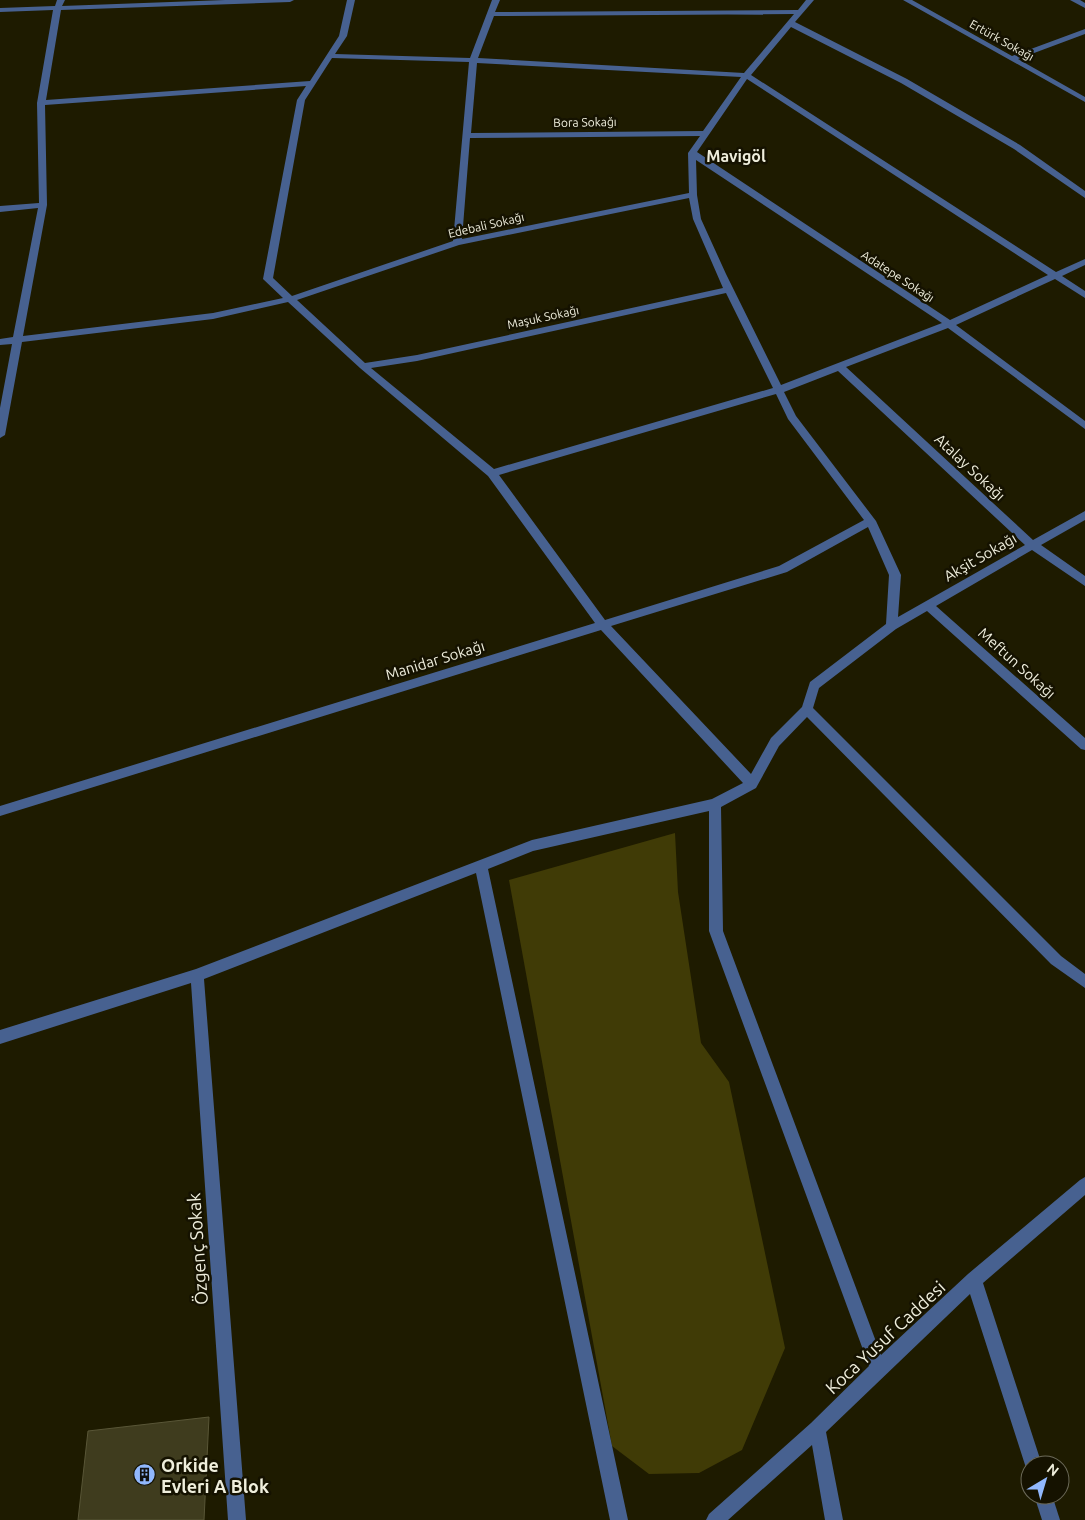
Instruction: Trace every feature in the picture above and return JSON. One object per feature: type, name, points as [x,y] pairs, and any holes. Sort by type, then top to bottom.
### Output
[{"type":"street","points":[[0,10],[59,4],[290,0]]},
{"type":"street","points":[[351,0],[343,36],[301,100],[268,279],[363,366],[492,473],[603,625],[752,784]]},
{"type":"street","points":[[457,243],[473,60],[496,0]]},
{"type":"street","points":[[810,0],[746,75],[692,153],[693,195],[697,220],[728,290],[792,417],[871,521],[895,575],[892,626]]},
{"type":"street","name":"Ertürk Sokağı","points":[[907,0],[1085,100]]},
{"type":"street","points":[[1074,0],[1085,6]]},
{"type":"street","points":[[0,435],[44,205],[41,103],[59,4]]},
{"type":"street","points":[[490,14],[800,12]]},
{"type":"street","points":[[790,23],[904,81],[1017,147],[1085,195]]},
{"type":"street","points":[[1011,58],[1085,32]]},
{"type":"street","points":[[330,56],[473,60],[746,75],[1085,295]]},
{"type":"street","points":[[41,103],[312,83]]},
{"type":"street","name":"Bora Sokağı","points":[[465,136],[705,133]]},
{"type":"street","name":"Adatepe Sokağı","points":[[692,153],[949,324],[1085,426]]},
{"type":"street","name":"Edebali Sokağı","points":[[0,342],[213,316],[291,299],[457,243],[693,195]]},
{"type":"street","points":[[0,209],[44,205]]},
{"type":"street","points":[[492,473],[779,390],[949,324],[1085,262]]},
{"type":"street","name":"Maşuk Sokağı","points":[[363,366],[418,358],[728,290]]},
{"type":"street","name":"Atalay Sokağı","points":[[840,367],[1031,544],[1085,582]]},
{"type":"street","name":"Akşit Sokağı","points":[[807,709],[814,685],[892,626],[1031,544],[1085,515]]},
{"type":"street","name":"Manidar Sokağı","points":[[0,811],[783,569],[871,521]]},
{"type":"street","name":"Meftun Sokağı","points":[[927,605],[1085,746]]},
{"type":"street","points":[[0,1037],[197,975],[532,846],[715,804],[752,784],[775,742],[807,709],[1056,960],[1085,982]]},
{"type":"street","points":[[715,804],[716,931],[878,1369]]},
{"type":"street","points":[[481,867],[619,1520]]},
{"type":"street","name":"Özgenç Sokak","points":[[197,975],[237,1520]]},
{"type":"street","name":"Koca Yusuf Caddesi","points":[[715,1520],[817,1429],[878,1369],[974,1280],[1085,1185]]},
{"type":"street","points":[[974,1280],[1030,1455]]},
{"type":"street","points":[[817,1429],[834,1520]]},
{"type":"street","points":[[1045,1505],[1050,1520]]},
{"type":"shaded area","points":[[675,833],[678,892],[701,1043],[729,1082],[785,1348],[742,1450],[699,1473],[649,1474],[612,1446],[509,880]]},
{"type":"building","name":"Orkide Evleri A Blok","points":[[209,1417],[204,1520],[78,1520],[88,1431]]},
{"type":"place","name":"Orkide Evleri A Blok","points":[[145,1475]]},
{"type":"district","name":"Mavigöl","points":[[736,156]]}]
